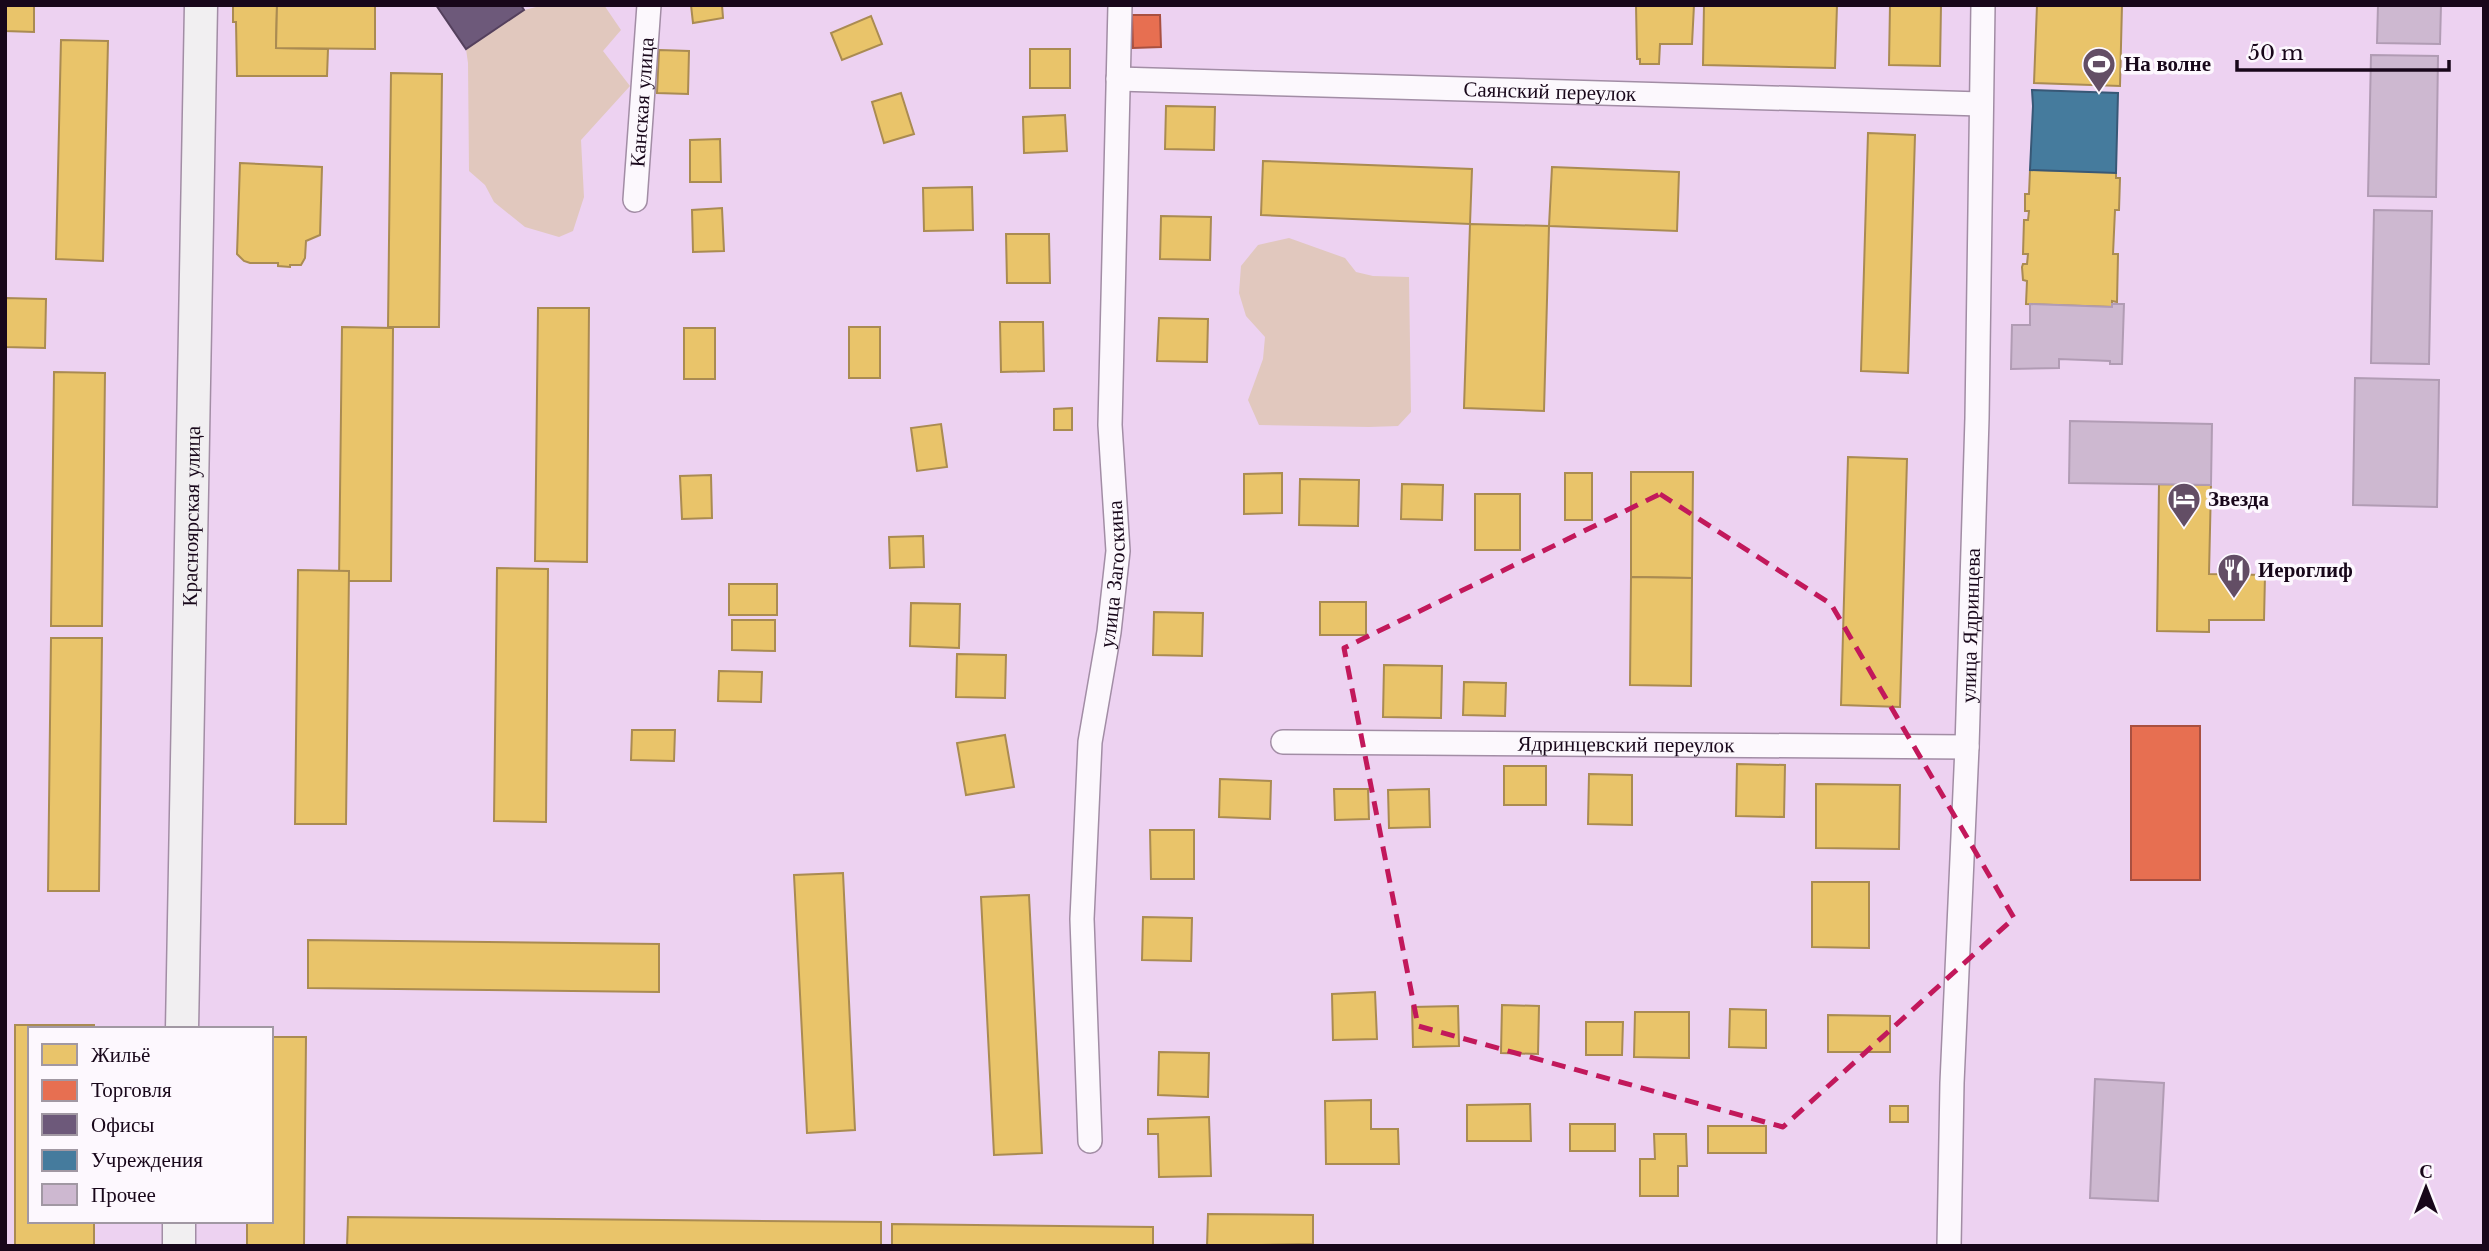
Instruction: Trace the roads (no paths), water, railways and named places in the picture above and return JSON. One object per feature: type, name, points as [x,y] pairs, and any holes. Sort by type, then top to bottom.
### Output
[{"type":"street","name":"Красноярская улица","points":[[182,1027],[201,5]]},
{"type":"street","name":"Канская улица","points":[[635,200],[649,5]]},
{"type":"street","name":"улица Загоскина","points":[[1090,1141],[1082,919],[1090,742],[1109,632],[1118,551],[1110,425],[1120,5]]},
{"type":"street","name":"улица Ядринцева","points":[[1949,1246],[1952,1083],[1978,418],[1983,5]]},
{"type":"street","name":"Саянский переулок","points":[[1118,79],[1981,104]]},
{"type":"street","name":"Ядринцевский переулок","points":[[1283,742],[1967,747]]},
{"type":"street","points":[[178,1246],[179,1223]]},
{"type":"place","name":"На волне","points":[[2099,94]]},
{"type":"place","name":"Звезда","points":[[2184,529]]},
{"type":"place","name":"Иероглиф","points":[[2234,600]]}]
